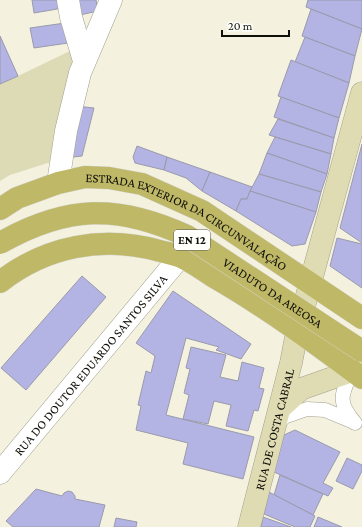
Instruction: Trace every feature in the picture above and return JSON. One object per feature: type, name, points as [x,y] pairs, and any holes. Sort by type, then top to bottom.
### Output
[{"type":"main road","name":"RUA DE COSTA CABRAL","points":[[249,527],[297,332],[362,93]]},
{"type":"main road","name":"ESTRADA EXTERIOR DA CIRCUNVALAÇÃO","points":[[0,210],[17,198],[58,183],[85,177],[109,178],[142,184],[202,211],[362,318]]},
{"type":"main road","name":"VIADUTO DA AREOSA","points":[[0,243],[25,229],[50,220],[66,217],[104,213],[138,218],[158,224],[187,236],[362,351]]},
{"type":"main road","name":"EN 12","points":[[0,282],[30,262],[54,252],[105,243],[141,246],[180,257],[256,302],[297,332],[359,371]]},
{"type":"main road","points":[[256,302],[271,300],[281,292],[285,278],[282,264]]},
{"type":"main road","points":[[277,418],[301,389],[359,371]]},
{"type":"street","points":[[68,0],[71,17],[84,61]]},
{"type":"street","points":[[58,183],[66,131],[80,73],[112,0]]},
{"type":"street","name":"RUA DO DOUTOR EDUARDO SANTOS SILVA","points":[[0,473],[180,257]]},
{"type":"lane","points":[[358,425],[347,412],[343,404],[342,394],[359,371]]},
{"type":"lane","points":[[277,418],[307,409],[325,410],[358,425]]},
{"type":"shaded area","points":[[0,36],[18,76],[70,51],[73,63],[57,160],[10,175],[0,181]]},
{"type":"building","points":[[32,0],[62,0],[63,8],[34,13]]},
{"type":"building","points":[[72,0],[96,0],[98,11],[75,16]]},
{"type":"building","points":[[308,0],[362,0],[362,29],[306,7]]},
{"type":"building","points":[[311,9],[362,29],[355,56],[302,36]]},
{"type":"building","points":[[65,23],[68,43],[34,48],[30,28]]},
{"type":"building","points":[[0,36],[18,76],[0,84]]},
{"type":"building","points":[[305,37],[355,56],[349,83],[295,62]]},
{"type":"building","points":[[291,60],[349,83],[339,118],[278,96]]},
{"type":"building","points":[[281,97],[339,118],[334,138],[274,117]]},
{"type":"building","points":[[76,106],[94,108],[82,156],[65,158]]},
{"type":"building","points":[[278,119],[334,138],[331,154],[269,135]]},
{"type":"building","points":[[275,137],[331,154],[327,174],[267,153]]},
{"type":"building","points":[[362,144],[362,243],[340,228]]},
{"type":"building","points":[[137,146],[167,157],[164,170],[135,163],[133,157]]},
{"type":"building","points":[[267,153],[327,174],[321,192],[259,174]]},
{"type":"building","points":[[167,157],[210,172],[202,191],[186,178],[164,170]]},
{"type":"building","points":[[210,172],[252,187],[247,199],[241,199],[236,211],[202,191]]},
{"type":"building","points":[[259,174],[321,192],[316,212],[250,191]]},
{"type":"building","points":[[250,191],[316,212],[305,244],[292,246],[236,211],[241,199],[247,199]]},
{"type":"building","points":[[337,238],[362,244],[362,288],[330,266]]},
{"type":"building","points":[[82,276],[106,297],[26,390],[1,368]]},
{"type":"building","points":[[173,291],[251,344],[241,359],[216,350],[219,347],[186,338],[166,415],[254,437],[243,479],[183,464],[188,443],[136,430],[141,406],[138,405],[146,371],[151,373],[155,356],[136,343]]},
{"type":"building","points":[[191,347],[226,355],[220,377],[238,381],[242,362],[264,368],[259,388],[264,389],[258,411],[254,410],[248,431],[226,426],[231,405],[214,401],[208,424],[183,419],[189,395],[184,393],[190,369],[186,368]]},
{"type":"building","points":[[295,430],[340,452],[323,483],[333,488],[328,496],[274,472],[284,435]]},
{"type":"building","points":[[347,458],[362,465],[362,471],[353,489],[336,481]]},
{"type":"building","points":[[280,475],[323,494],[313,515],[274,495]]},
{"type":"building","points":[[36,489],[62,496],[68,491],[72,492],[75,499],[105,505],[99,527],[13,527],[6,521]]},
{"type":"building","points":[[269,492],[315,516],[310,527],[295,527],[264,514]]},
{"type":"building","points":[[263,517],[291,527],[261,527]]},
{"type":"building","points":[[318,517],[342,527],[314,527]]},
{"type":"building","points":[[116,518],[137,522],[136,527],[114,527]]}]
